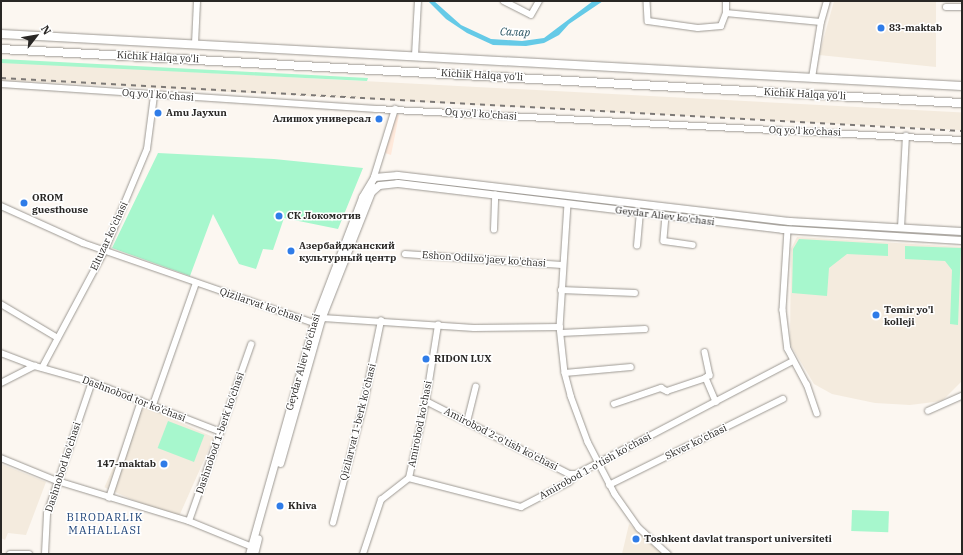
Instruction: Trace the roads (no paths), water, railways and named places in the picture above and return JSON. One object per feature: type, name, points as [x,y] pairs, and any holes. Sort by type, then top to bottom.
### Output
[{"type":"highway","name":"Kichik Halqa yo'li","points":[[1,34],[962,86]]},
{"type":"highway","name":"Kichik Halqa yo'li","points":[[1,49],[414,71],[962,103]]},
{"type":"highway","points":[[414,71],[415,56]]},
{"type":"main road","name":"Geydar Aliev ko'chasi","points":[[374,177],[391,175],[962,240]]},
{"type":"main road","name":"Geydar Aliev ko'chasi","points":[[249,554],[254,549],[321,319],[372,191],[374,177]]},
{"type":"main road","name":"Geydar Aliev ko'chasi","points":[[254,549],[314,323],[362,197],[374,177]]},
{"type":"main road","points":[[452,190],[453,182]]},
{"type":"main road","name":"Geydar Aliev ko'chasi","points":[[372,191],[379,185],[390,183],[788,230],[901,232],[962,231]]},
{"type":"main road","points":[[568,196],[568,204]]},
{"type":"main road","points":[[788,221],[788,230]]},
{"type":"street","points":[[195,44],[197,1]]},
{"type":"street","points":[[504,1],[531,15],[539,1]]},
{"type":"street","points":[[647,1],[648,21],[698,28],[721,26],[726,13],[726,1]]},
{"type":"street","points":[[812,78],[821,22],[827,1]]},
{"type":"street","points":[[415,56],[418,3]]},
{"type":"street","points":[[946,6],[962,7]]},
{"type":"street","points":[[726,13],[821,22]]},
{"type":"street","name":"Oq yo'l ko'chasi","points":[[1,84],[154,96],[632,124],[906,136],[962,140]]},
{"type":"street","name":"Eltuzar ko'chasi","points":[[42,368],[105,250],[147,149],[154,96]]},
{"type":"street","name":"Geydar Aliev ko'chasi","points":[[374,177],[395,109]]},
{"type":"street","points":[[901,232],[906,136]]},
{"type":"street","points":[[494,230],[495,195]]},
{"type":"street","points":[[568,204],[562,265],[560,330],[565,373],[579,420],[609,485],[632,520],[668,554]]},
{"type":"street","name":"Qizilarvat ko'chasi","points":[[1,206],[83,243],[196,283],[314,323],[321,319]]},
{"type":"street","points":[[637,246],[640,213]]},
{"type":"street","points":[[666,216],[664,241],[693,245]]},
{"type":"street","points":[[788,230],[783,310],[788,349],[793,361],[807,384],[817,413]]},
{"type":"street","name":"Eshon Odilxo'jaev ko'chasi","points":[[405,254],[562,265]]},
{"type":"street","points":[[153,405],[196,283]]},
{"type":"street","points":[[561,290],[635,293]]},
{"type":"street","points":[[1,304],[58,338]]},
{"type":"street","points":[[321,319],[381,321],[474,328],[560,330],[645,329]]},
{"type":"street","name":"Qizilarvat 1-berk ko'chasi","points":[[333,523],[364,403],[381,321]]},
{"type":"street","name":"Amirobod ko'chasi","points":[[363,554],[381,500],[409,478],[426,402],[438,325]]},
{"type":"street","name":"Dashnobod 1-berk ko'chasi","points":[[189,521],[251,345]]},
{"type":"street","points":[[614,404],[661,388],[667,391],[706,378],[710,375],[705,352]]},
{"type":"street","name":"Dashnobod tor ko'chasi","points":[[1,353],[34,366],[92,382],[221,432]]},
{"type":"street","name":"Amirobod 1-o'tish ko'chasi","points":[[409,478],[519,507],[569,482],[577,474],[793,361]]},
{"type":"street","points":[[1,383],[34,366]]},
{"type":"street","points":[[565,373],[631,367]]},
{"type":"street","points":[[706,378],[716,402]]},
{"type":"street","name":"Dashnobod ko'chasi","points":[[45,554],[47,514],[92,382]]},
{"type":"street","points":[[467,422],[476,387]]},
{"type":"street","points":[[928,411],[962,396]]},
{"type":"street","name":"Skver ko'chasi","points":[[609,485],[783,399]]},
{"type":"street","points":[[109,498],[141,401]]},
{"type":"street","name":"Amirobod 2-o'tish ko'chasi","points":[[426,402],[569,474],[577,474]]},
{"type":"street","points":[[1,458],[57,481],[189,521],[254,549]]},
{"type":"street","points":[[10,554],[29,554]]},
{"type":"water","name":"Салар","points":[[428,1],[434,1],[461,25],[491,39],[522,41],[544,38],[593,1],[603,1],[569,24],[559,35],[544,43],[526,46],[493,45],[467,33],[446,19]]},
{"type":"railway","points":[[1,78],[962,131]]},
{"type":"place","name":"83-maktab","points":[[881,28]]},
{"type":"place","name":"Amu Jayxun","points":[[158,113]]},
{"type":"place","name":"Алишох универсал","points":[[379,119]]},
{"type":"place","name":"OROM guesthouse","points":[[24,203]]},
{"type":"place","name":"СК Локомотив","points":[[279,216]]},
{"type":"place","name":"Азербайджанский культурный центр","points":[[291,251]]},
{"type":"place","name":"Temir yo'l kolleji","points":[[876,315]]},
{"type":"place","name":"RIDON LUX","points":[[426,359]]},
{"type":"place","name":"147-maktab","points":[[164,464]]},
{"type":"place","name":"Khiva","points":[[280,506]]},
{"type":"place","name":"Toshkent davlat transport universiteti","points":[[636,539]]},
{"type":"district","name":"BIRODARLIK MAHALLASI","points":[[105,524]]}]
